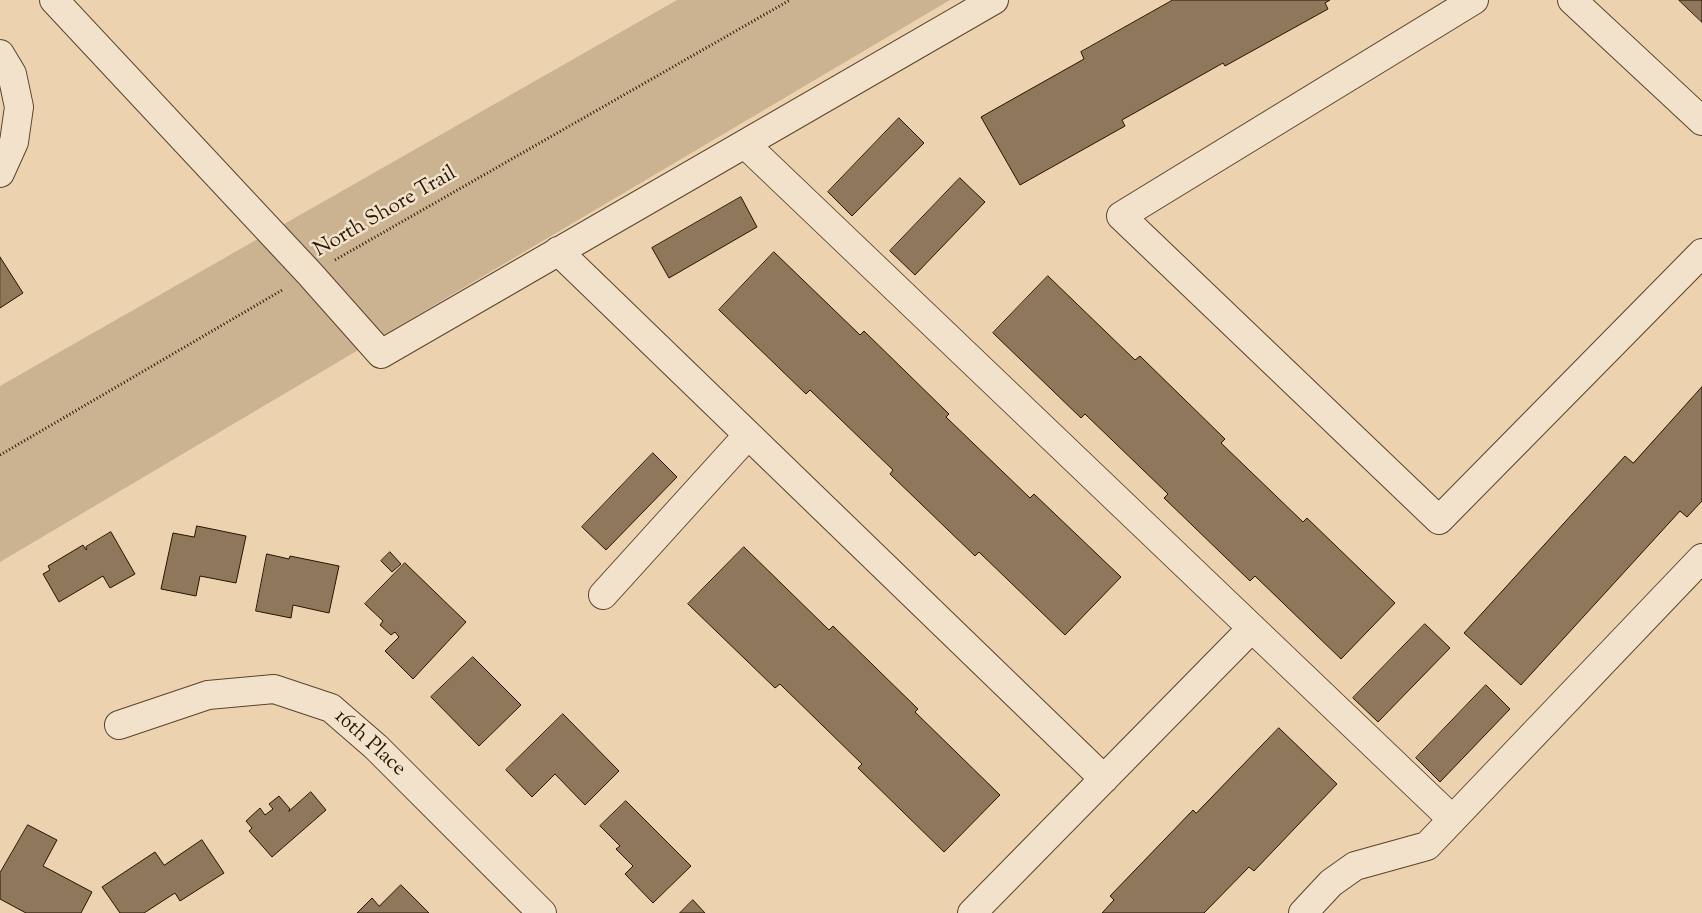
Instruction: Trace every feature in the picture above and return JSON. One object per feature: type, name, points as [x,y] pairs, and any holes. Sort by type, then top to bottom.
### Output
[{"type":"street","points":[[54,0],[310,274],[381,354],[994,0]]},
{"type":"street","points":[[1474,0],[1121,216],[1439,520],[1702,253]]},
{"type":"street","points":[[1572,0],[1702,121]]},
{"type":"street","points":[[0,54],[12,74],[19,107],[14,142],[0,173]]},
{"type":"street","points":[[744,144],[1452,819]]},
{"type":"street","points":[[558,251],[1104,779]]},
{"type":"street","points":[[604,595],[748,435]]},
{"type":"street","points":[[1303,913],[1331,884],[1355,866],[1427,846],[1702,558]]},
{"type":"street","points":[[972,913],[1252,628]]},
{"type":"street","name":"16th Place","points":[[119,725],[208,695],[274,689],[330,708],[376,747],[537,911]]},
{"type":"path","name":"North Shore Trail","points":[[0,455],[310,274],[790,0]]},
{"type":"shaded area","points":[[677,0],[950,0],[0,562],[0,386]]},
{"type":"building","points":[[1173,0],[1330,0],[1325,3],[1328,9],[1225,66],[1223,63],[1122,120],[1125,126],[1020,185],[981,117],[1084,59],[1081,52]]},
{"type":"building","points":[[1679,0],[1702,0],[1702,22]]},
{"type":"building","points":[[899,118],[924,143],[852,216],[828,192]]},
{"type":"building","points":[[960,178],[985,202],[915,275],[890,251]]},
{"type":"building","points":[[741,197],[757,227],[669,278],[652,248]]},
{"type":"building","points":[[774,252],[860,335],[864,331],[949,414],[946,417],[1030,498],[1034,494],[1121,577],[1065,635],[979,552],[975,556],[890,474],[893,470],[810,390],[806,394],[719,310]]},
{"type":"building","points":[[0,257],[23,293],[0,308]]},
{"type":"building","points":[[1048,276],[1135,360],[1140,356],[1225,439],[1221,443],[1303,522],[1307,518],[1395,603],[1341,659],[1255,576],[1250,581],[1164,498],[1168,494],[1085,414],[1081,418],[993,333]]},
{"type":"building","points":[[1702,387],[1702,501],[1687,517],[1680,511],[1521,685],[1464,633],[1625,456],[1633,463]]},
{"type":"building","points":[[653,453],[677,477],[606,550],[582,527]]},
{"type":"building","points":[[197,526],[246,536],[236,583],[200,576],[196,596],[161,589],[173,533],[194,537]]},
{"type":"building","points":[[111,532],[135,574],[110,588],[103,576],[59,602],[43,574],[50,570],[48,566],[83,545],[86,550],[86,547]]},
{"type":"building","points":[[744,547],[829,630],[833,626],[918,709],[915,712],[1000,795],[944,852],[858,768],[862,764],[780,684],[775,688],[688,604]]},
{"type":"building","points":[[390,552],[401,564],[392,572],[381,561]]},
{"type":"building","points":[[267,554],[289,559],[290,556],[339,566],[329,613],[293,605],[291,618],[256,611]]},
{"type":"building","points":[[405,563],[466,622],[413,679],[385,651],[399,637],[395,632],[391,635],[380,625],[383,621],[365,604]]},
{"type":"building","points":[[1425,624],[1450,648],[1378,722],[1353,698]]},
{"type":"building","points":[[473,657],[521,705],[479,746],[431,697]]},
{"type":"building","points":[[1486,685],[1510,709],[1440,782],[1416,758]]},
{"type":"building","points":[[563,714],[619,771],[585,805],[555,774],[532,797],[506,770]]},
{"type":"building","points":[[1279,728],[1337,784],[1254,871],[1249,867],[1204,913],[1102,913],[1114,900],[1110,896],[1193,810],[1196,813]]},
{"type":"building","points":[[311,792],[326,810],[272,857],[249,831],[252,828],[246,821],[260,808],[265,815],[273,809],[269,804],[279,796],[290,809],[289,811]]},
{"type":"building","points":[[626,801],[691,866],[653,903],[625,874],[633,866],[616,849],[620,846],[600,826]]},
{"type":"building","points":[[28,825],[57,840],[43,866],[92,892],[81,913],[26,913],[0,899],[0,873]]},
{"type":"building","points":[[202,840],[224,873],[180,901],[175,893],[144,913],[120,913],[102,887],[155,852],[164,865]]},
{"type":"building","points":[[401,885],[429,913],[357,913],[372,898],[379,906]]},
{"type":"building","points":[[693,900],[705,913],[680,913]]}]
